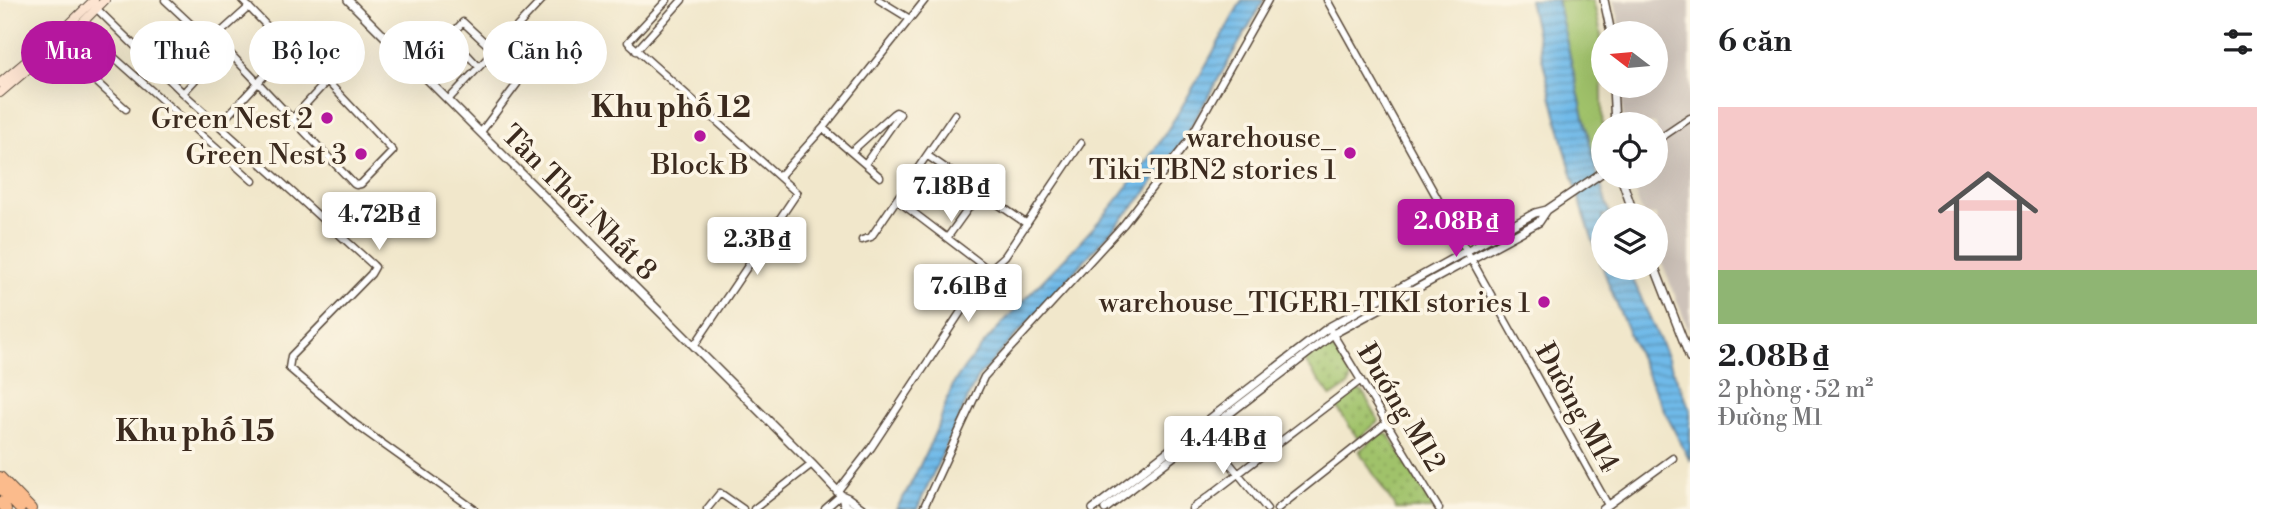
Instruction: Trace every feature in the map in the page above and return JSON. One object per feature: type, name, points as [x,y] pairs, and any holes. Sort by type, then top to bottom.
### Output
[{"type":"highway","points":[[0,477],[31,509]]},
{"type":"highway","points":[[0,488],[20,509]]},
{"type":"highway","points":[[0,502],[6,509]]},
{"type":"main road","points":[[0,83],[91,4],[105,0]]},
{"type":"main road","points":[[82,21],[91,4]]},
{"type":"main road","points":[[0,93],[21,75]]},
{"type":"street","points":[[165,0],[188,21]]},
{"type":"street","points":[[242,0],[262,21]]},
{"type":"street","name":"Tân Thới Nhất 8","points":[[348,0],[812,464],[851,509]]},
{"type":"street","points":[[522,21],[542,0]]},
{"type":"street","points":[[667,0],[628,42],[797,193],[694,346]]},
{"type":"street","points":[[636,51],[682,0]]},
{"type":"street","points":[[880,0],[910,19]]},
{"type":"street","points":[[779,177],[823,128],[925,0]]},
{"type":"street","points":[[923,509],[984,377],[1124,224],[1189,139],[1268,0]]},
{"type":"street","name":"Đường M14","points":[[1327,0],[1605,507]]},
{"type":"street","points":[[1604,0],[1608,21]]},
{"type":"street","points":[[91,4],[183,93],[375,267],[291,356],[289,368],[355,424],[474,509]]},
{"type":"street","points":[[234,21],[249,7]]},
{"type":"street","points":[[480,66],[451,36],[463,22],[483,41]]},
{"type":"street","points":[[116,59],[253,181]]},
{"type":"street","points":[[235,59],[249,73]]},
{"type":"street","points":[[448,100],[483,63]]},
{"type":"street","points":[[99,84],[126,109]]},
{"type":"street","points":[[183,93],[192,84]]},
{"type":"street","points":[[219,125],[257,84]]},
{"type":"street","points":[[259,84],[356,185],[361,184],[391,154],[392,148],[330,84]]},
{"type":"street","points":[[292,118],[324,84]]},
{"type":"street","points":[[481,132],[517,84]]},
{"type":"street","points":[[851,152],[893,114],[900,114],[865,164]]},
{"type":"street","points":[[862,240],[871,237],[955,114]]},
{"type":"street","points":[[1668,133],[1690,118]]},
{"type":"street","points":[[823,128],[880,177]]},
{"type":"street","points":[[825,509],[839,494],[989,270],[1005,256],[1081,143]]},
{"type":"street","points":[[928,156],[1027,224]]},
{"type":"street","points":[[1093,509],[1331,331],[1467,251],[1535,213],[1547,210],[1591,180]]},
{"type":"street","points":[[947,238],[979,192]]},
{"type":"street","points":[[897,200],[989,270]]},
{"type":"street","points":[[1331,331],[1539,222],[1547,210]]},
{"type":"street","points":[[1660,280],[1690,358]]},
{"type":"street","name":"Đướng M12","points":[[1331,331],[1438,509]]},
{"type":"street","points":[[1192,509],[1361,380]]},
{"type":"street","points":[[1277,509],[1386,424]]},
{"type":"street","points":[[1202,429],[1267,509]]},
{"type":"street","points":[[1105,509],[1202,429]]},
{"type":"street","points":[[1605,507],[1673,458]]},
{"type":"street","points":[[754,509],[812,464]]},
{"type":"street","points":[[707,509],[720,493],[743,509]]},
{"type":"street","name":"Tân Thới Nhất 8","points":[[839,494],[863,509]]},
{"type":"shaded area","points":[[1613,0],[1690,0],[1690,334],[1668,278],[1668,203],[1638,203],[1633,189],[1668,189],[1668,112],[1623,112],[1622,107],[1622,98],[1668,98],[1668,21],[1618,21]]},
{"type":"green space","points":[[1557,0],[1593,0],[1598,21],[1591,21],[1591,98],[1602,98],[1602,112],[1591,112],[1591,147]]},
{"type":"green space","points":[[1325,346],[1335,350],[1351,376],[1349,385],[1331,397],[1304,360]]},
{"type":"green space","points":[[1355,390],[1363,392],[1379,421],[1358,439],[1336,406]]},
{"type":"green space","points":[[1381,433],[1389,435],[1434,509],[1396,509],[1359,451]]},
{"type":"water","points":[[1242,0],[1264,0],[1183,140],[1143,196],[977,378],[917,509],[896,509],[925,456],[959,375],[998,328],[1122,194],[1156,148],[1186,100]]},
{"type":"water","points":[[1529,0],[1557,0],[1591,147],[1591,189],[1602,189],[1606,203],[1591,203],[1591,233],[1561,136]]},
{"type":"water","points":[[1607,280],[1633,280],[1690,409],[1690,461],[1660,402]]},
{"type":"place","name":"Green Nest 2","points":[[327,118]]},
{"type":"place","name":"Block B","points":[[700,136]]},
{"type":"place","name":"warehouse_ Tiki-TBN2 stories 1","points":[[1350,153]]},
{"type":"place","name":"Green Nest 3","points":[[361,154]]},
{"type":"place","name":"warehouse_TIGER1-TIKI stories 1","points":[[1544,302]]},
{"type":"district","name":"Khu phố 12","points":[[671,107]]},
{"type":"district","name":"Khu phố 15","points":[[195,431]]}]
